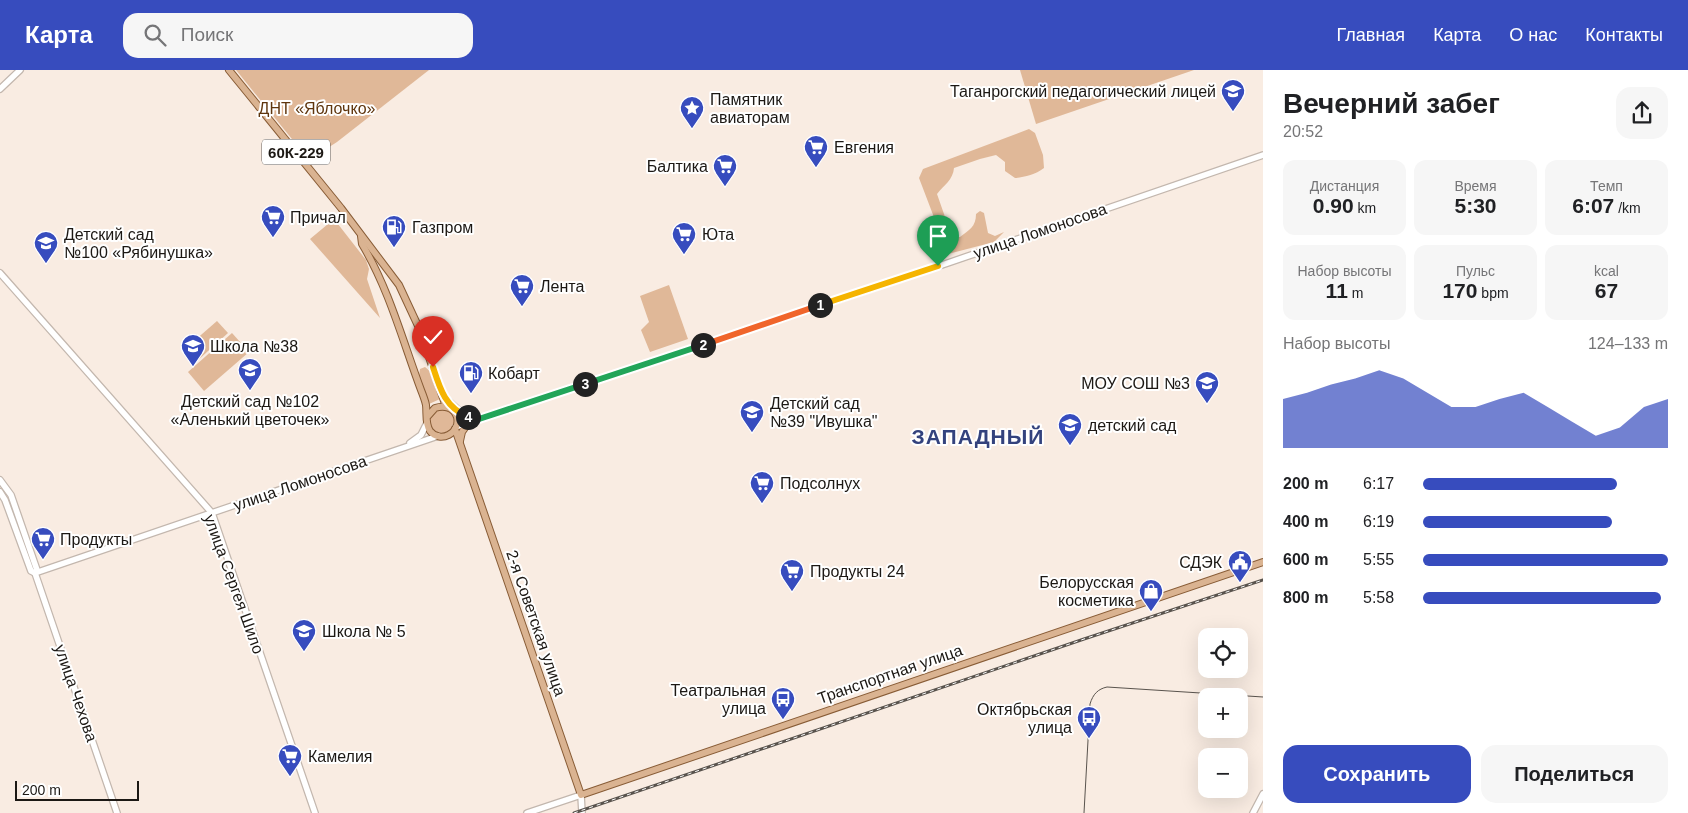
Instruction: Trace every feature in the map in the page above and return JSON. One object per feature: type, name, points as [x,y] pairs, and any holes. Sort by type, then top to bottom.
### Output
[{"type":"main road","name":"60К-229","points":[[230,70],[341,208],[361,236]]},
{"type":"main road","points":[[361,236],[385,265],[402,291],[419,328],[446,407]]},
{"type":"main road","points":[[361,236],[362,244],[385,292],[425,401],[427,420],[430,430],[438,436],[446,436],[456,428],[456,416],[453,411],[446,407],[435,408],[430,412],[427,420]]},
{"type":"main road","points":[[460,442],[462,432],[473,421]]},
{"type":"main road","name":"2-я Советская улица","points":[[456,428],[495,549],[581,795]]},
{"type":"main road","name":"2-я Советская улица","points":[[446,436],[458,444],[467,461]]},
{"type":"main road","name":"Транспортная улица","points":[[581,795],[1263,562]]},
{"type":"street","points":[[0,89],[20,70]]},
{"type":"street","name":"улица Ломоносова","points":[[456,428],[1263,155]]},
{"type":"street","name":"улица Сергея Шило","points":[[0,274],[212,513],[314,813]]},
{"type":"street","points":[[443,396],[473,421]]},
{"type":"street","name":"улица Ломоносова","points":[[396,450],[418,438],[424,430],[427,420]]},
{"type":"street","name":"улица Ломоносова","points":[[35,573],[438,436]]},
{"type":"street","name":"улица Чехова","points":[[0,480],[11,496],[37,570],[35,573],[117,813]]},
{"type":"street","name":"улица Чехова","points":[[0,492],[5,500],[31,571],[35,573]]},
{"type":"street","points":[[1253,813],[1263,794]]},
{"type":"street","points":[[581,795],[582,813]]},
{"type":"street","name":"Транспортная улица","points":[[527,813],[581,795]]},
{"type":"green space","name":"ДНТ «Яблочко»","points":[[236,70],[429,70],[337,142],[309,160]]},
{"type":"green space","points":[[1020,70],[1194,70],[1036,124]]},
{"type":"green space","points":[[1029,129],[1035,133],[1043,155],[1044,168],[1030,175],[1015,178],[1005,171],[1005,162],[996,155],[954,168],[950,179],[937,194],[951,234],[955,237],[960,237],[971,228],[975,222],[976,214],[980,211],[984,213],[988,233],[995,236],[1004,232],[994,242],[948,254],[919,178],[923,169]]},
{"type":"green space","points":[[334,219],[366,260],[369,269],[367,279],[380,318],[310,239]]},
{"type":"green space","points":[[669,285],[688,339],[650,352],[641,330],[649,322],[640,296]]},
{"type":"green space","points":[[217,321],[228,333],[197,361],[186,348]]},
{"type":"green space","points":[[232,333],[249,352],[204,391],[188,372]]},
{"type":"green space","points":[[425,367],[431,372],[440,399],[429,404],[419,376],[420,369]]},
{"type":"green space","points":[[442,409],[451,412],[454,421],[451,430],[442,433],[433,430],[430,421],[433,412]]},
{"type":"tram line","points":[[1084,813],[1090,704],[1094,695],[1101,689],[1107,687],[1263,697]]},
{"type":"railway","points":[[574,813],[1263,580]]},
{"type":"place","name":"Таганрогский педагогический лицей","points":[[1233,112]]},
{"type":"place","name":"Памятник авиаторам","points":[[692,129]]},
{"type":"place","name":"Евгения","points":[[816,168]]},
{"type":"place","name":"Балтика","points":[[725,187]]},
{"type":"place","name":"Причал","points":[[273,238]]},
{"type":"place","name":"Газпром","points":[[394,248]]},
{"type":"place","name":"Юта","points":[[684,255]]},
{"type":"place","name":"Детский сад №100 «Рябинушка»","points":[[46,264]]},
{"type":"place","name":"Лента","points":[[522,307]]},
{"type":"place","name":"Школа №38","points":[[193,367]]},
{"type":"place","name":"Детский сад №102 «Аленький цветочек»","points":[[250,391]]},
{"type":"place","name":"Кобарт","points":[[471,394]]},
{"type":"place","name":"МОУ СОШ №3","points":[[1207,404]]},
{"type":"place","name":"Детский сад №39 \"Ивушка\"","points":[[752,433]]},
{"type":"place","name":"детский сад","points":[[1070,446]]},
{"type":"place","name":"Подсолнух","points":[[762,504]]},
{"type":"place","name":"Продукты","points":[[43,560]]},
{"type":"place","name":"СДЭК","points":[[1240,583]]},
{"type":"place","name":"Продукты 24","points":[[792,592]]},
{"type":"place","name":"Белорусская косметика","points":[[1151,612]]},
{"type":"place","name":"Школа № 5","points":[[304,652]]},
{"type":"place","name":"Театральная улица","points":[[783,720]]},
{"type":"place","name":"Октябрьская улица","points":[[1089,739]]},
{"type":"place","name":"Камелия","points":[[290,777]]},
{"type":"district","name":"ЗАПАДНЫЙ","points":[[978,436]]},
{"type":"route","points":[[433,367],[443,396],[458,411],[476,420],[938,266]]}]
